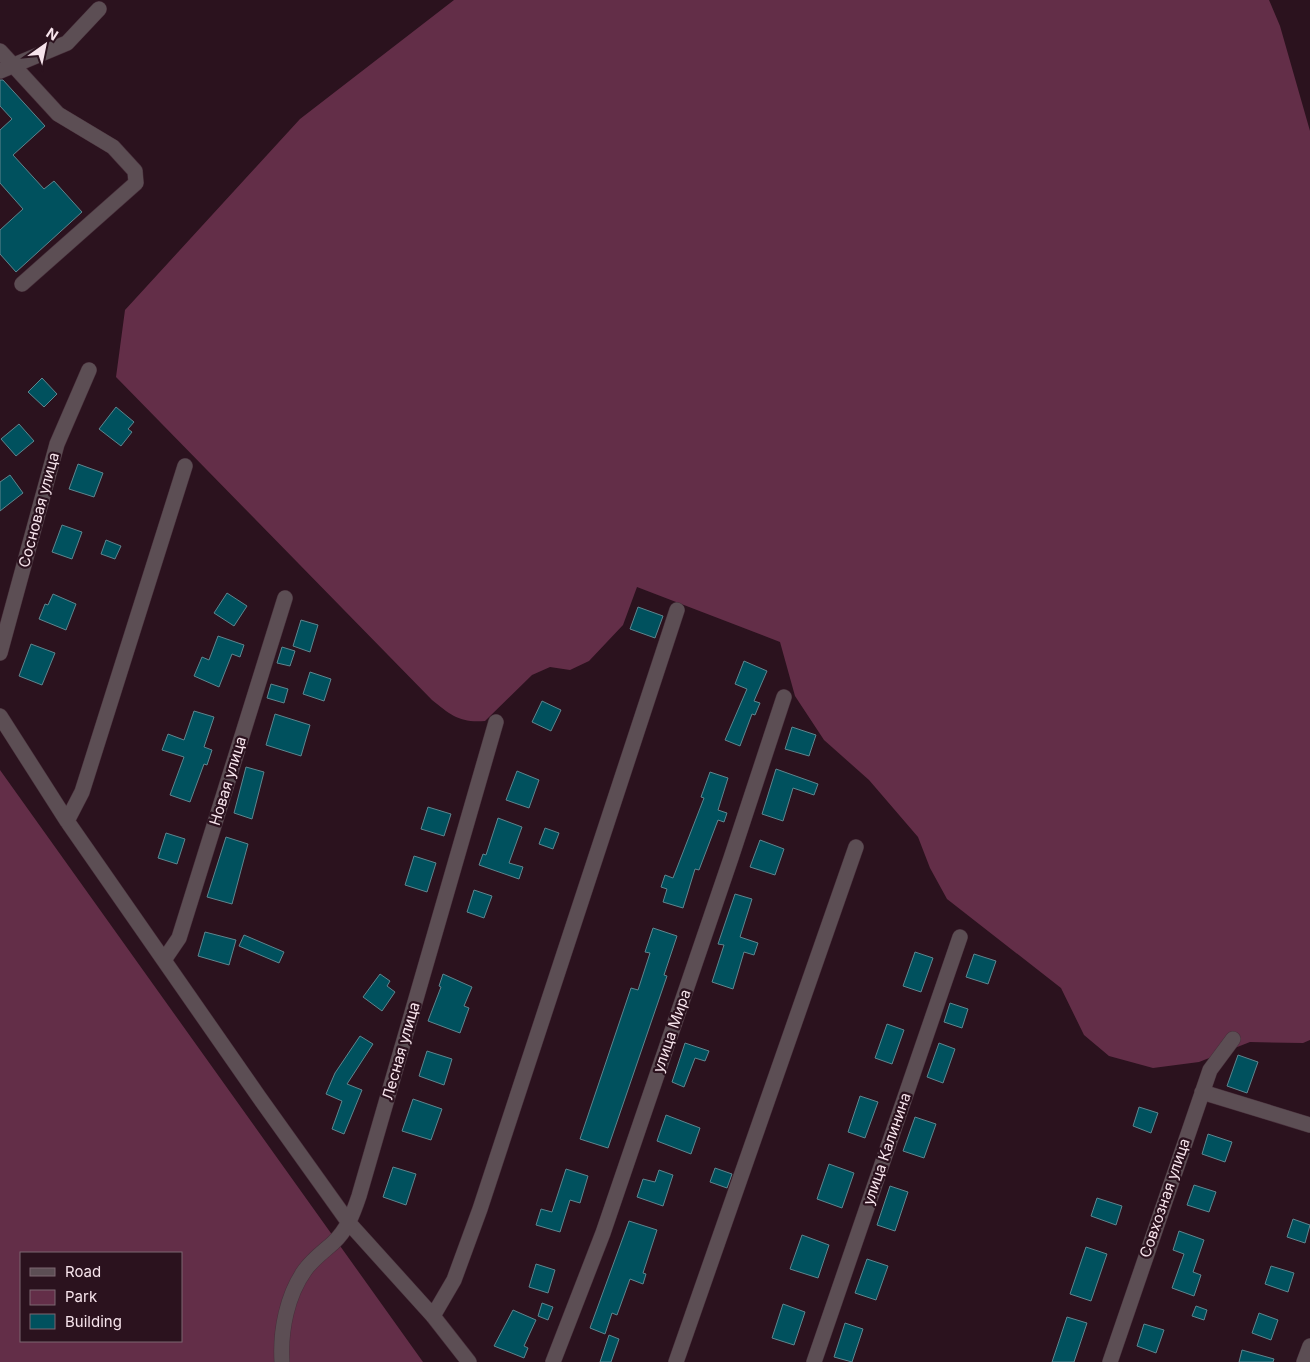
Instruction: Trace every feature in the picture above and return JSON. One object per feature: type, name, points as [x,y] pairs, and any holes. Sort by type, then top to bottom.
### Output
[{"type":"street","points":[[7,69],[67,44],[99,9]]},
{"type":"street","points":[[0,51],[7,69],[58,114],[113,147],[135,171],[136,183],[22,284]]},
{"type":"street","name":"Сосновая улица","points":[[0,653],[57,444],[89,370]]},
{"type":"street","points":[[68,821],[82,792],[185,466]]},
{"type":"street","name":"Новая улица","points":[[164,960],[179,938],[285,598]]},
{"type":"street","points":[[433,1316],[454,1280],[480,1208],[677,610]]},
{"type":"street","name":"улица Мира","points":[[553,1362],[603,1233],[731,858],[784,696]]},
{"type":"street","points":[[0,716],[68,821],[349,1223],[433,1316],[469,1362]]},
{"type":"street","name":"Лесная улица","points":[[282,1362],[290,1295],[305,1269],[320,1252],[334,1242],[349,1223],[359,1196],[496,722]]},
{"type":"street","points":[[676,1362],[856,847]]},
{"type":"street","name":"улица Калинина","points":[[814,1362],[960,937]]},
{"type":"street","name":"Совхозная улица","points":[[1110,1362],[1210,1070],[1233,1039]]},
{"type":"street","points":[[1202,1092],[1310,1126]]},
{"type":"street","points":[[1304,1362],[1310,1346]]},
{"type":"green space","points":[[454,0],[1269,0],[1280,26],[1310,131],[1310,1040],[1303,1043],[1250,1042],[1199,1062],[1153,1068],[1109,1056],[1084,1035],[1061,988],[947,899],[930,868],[918,837],[869,780],[824,740],[795,696],[780,642],[637,587],[623,625],[589,661],[570,670],[550,667],[532,675],[485,721],[468,721],[450,714],[432,700],[116,377],[125,310],[300,119]]},
{"type":"green space","points":[[0,770],[423,1362],[0,1362]]},
{"type":"building","points":[[0,80],[3,80],[45,126],[13,155],[44,189],[54,181],[82,212],[16,272],[0,254],[0,230],[23,209],[0,183],[0,130],[12,119],[0,106]]},
{"type":"building","points":[[42,378],[57,394],[44,407],[28,392]]},
{"type":"building","points":[[116,407],[134,422],[128,429],[132,432],[121,446],[99,429]]},
{"type":"building","points":[[19,424],[34,441],[16,456],[1,439]]},
{"type":"building","points":[[78,464],[103,473],[94,497],[69,489]]},
{"type":"building","points":[[10,475],[23,493],[0,511],[0,482]]},
{"type":"building","points":[[62,525],[82,532],[72,559],[52,552]]},
{"type":"building","points":[[106,540],[121,546],[115,559],[101,554]]},
{"type":"building","points":[[227,593],[247,606],[234,626],[214,613]]},
{"type":"building","points":[[53,594],[76,604],[66,630],[39,619],[45,604],[48,605]]},
{"type":"building","points":[[638,607],[663,616],[655,638],[630,629]]},
{"type":"building","points":[[301,620],[318,625],[310,652],[293,646]]},
{"type":"building","points":[[218,636],[244,645],[240,657],[232,654],[219,687],[194,676],[202,657],[209,660]]},
{"type":"building","points":[[31,644],[55,653],[42,685],[19,676]]},
{"type":"building","points":[[282,647],[295,651],[290,666],[277,663]]},
{"type":"building","points":[[744,661],[767,671],[754,701],[760,703],[755,715],[752,714],[740,746],[725,740],[747,689],[735,684]]},
{"type":"building","points":[[310,672],[331,679],[324,701],[303,694]]},
{"type":"building","points":[[271,684],[288,689],[284,703],[267,698]]},
{"type":"building","points":[[542,701],[561,710],[551,731],[532,722]]},
{"type":"building","points":[[194,711],[214,717],[204,747],[212,750],[207,765],[204,764],[190,802],[170,795],[184,757],[162,750],[168,734],[184,740]]},
{"type":"building","points":[[275,714],[310,725],[301,756],[266,745]]},
{"type":"building","points":[[792,727],[816,735],[809,756],[785,749]]},
{"type":"building","points":[[246,767],[264,772],[252,819],[234,813]]},
{"type":"building","points":[[776,769],[818,784],[814,795],[793,788],[783,821],[762,814]]},
{"type":"building","points":[[517,771],[539,780],[529,808],[506,800]]},
{"type":"building","points":[[710,772],[728,778],[718,810],[727,813],[724,822],[718,820],[699,870],[695,869],[683,908],[663,902],[667,889],[661,887],[665,875],[673,878],[704,798],[701,797]]},
{"type":"building","points":[[428,807],[451,814],[444,836],[421,829]]},
{"type":"building","points":[[498,818],[522,827],[509,863],[523,867],[519,879],[479,865],[483,854],[486,855]]},
{"type":"building","points":[[545,828],[559,833],[553,849],[539,844]]},
{"type":"building","points":[[166,833],[185,839],[177,864],[158,858]]},
{"type":"building","points":[[226,837],[248,844],[232,904],[207,897]]},
{"type":"building","points":[[760,840],[784,849],[775,875],[750,867]]},
{"type":"building","points":[[414,856],[436,863],[427,892],[405,885]]},
{"type":"building","points":[[474,890],[492,896],[484,918],[467,912]]},
{"type":"building","points":[[735,894],[752,899],[740,937],[758,943],[754,955],[744,952],[733,989],[712,982],[724,945],[718,944]]},
{"type":"building","points":[[653,928],[677,936],[664,975],[667,976],[608,1148],[580,1139],[631,988],[638,990],[650,953],[645,952]]},
{"type":"building","points":[[205,932],[236,940],[229,965],[198,956]]},
{"type":"building","points":[[244,935],[284,952],[279,963],[239,946]]},
{"type":"building","points":[[915,952],[933,958],[921,992],[903,986]]},
{"type":"building","points":[[974,954],[996,961],[988,984],[966,977]]},
{"type":"building","points":[[380,974],[390,981],[387,986],[395,992],[382,1011],[363,997]]},
{"type":"building","points":[[443,974],[472,987],[464,1006],[469,1008],[460,1033],[428,1021],[441,987],[439,986]]},
{"type":"building","points":[[950,1003],[968,1009],[962,1028],[944,1022]]},
{"type":"building","points":[[887,1024],[904,1030],[892,1064],[875,1058]]},
{"type":"building","points":[[360,1036],[373,1044],[347,1084],[362,1090],[344,1134],[332,1129],[342,1101],[326,1094],[335,1073]]},
{"type":"building","points":[[685,1043],[709,1051],[705,1061],[695,1058],[684,1087],[672,1082]]},
{"type":"building","points":[[939,1043],[955,1049],[943,1083],[927,1077]]},
{"type":"building","points":[[427,1051],[452,1059],[444,1085],[419,1076]]},
{"type":"building","points":[[1238,1055],[1258,1062],[1247,1093],[1227,1086]]},
{"type":"building","points":[[860,1096],[878,1102],[865,1138],[848,1132]]},
{"type":"building","points":[[413,1099],[442,1109],[431,1140],[402,1131]]},
{"type":"building","points":[[1139,1107],[1158,1113],[1151,1133],[1133,1126]]},
{"type":"building","points":[[666,1115],[700,1128],[691,1154],[657,1141]]},
{"type":"building","points":[[915,1117],[936,1124],[924,1158],[903,1151]]},
{"type":"building","points":[[1208,1134],[1232,1142],[1225,1162],[1202,1154]]},
{"type":"building","points":[[829,1164],[854,1173],[842,1208],[817,1199]]},
{"type":"building","points":[[393,1167],[416,1174],[406,1205],[383,1197]]},
{"type":"building","points":[[715,1168],[732,1174],[727,1188],[710,1182]]},
{"type":"building","points":[[566,1169],[588,1176],[580,1203],[570,1200],[560,1232],[536,1225],[541,1209],[552,1212]]},
{"type":"building","points":[[659,1170],[673,1175],[663,1206],[637,1197],[643,1179],[655,1182]]},
{"type":"building","points":[[1194,1185],[1216,1192],[1209,1212],[1187,1205]]},
{"type":"building","points":[[890,1186],[908,1192],[895,1231],[877,1225]]},
{"type":"building","points":[[1097,1198],[1122,1206],[1116,1225],[1091,1216]]},
{"type":"building","points":[[1293,1219],[1310,1225],[1305,1243],[1287,1237]]},
{"type":"building","points":[[629,1221],[657,1230],[643,1273],[646,1274],[643,1284],[630,1279],[617,1315],[612,1313],[605,1334],[590,1328]]},
{"type":"building","points":[[1179,1231],[1204,1240],[1193,1272],[1201,1275],[1194,1296],[1172,1288],[1184,1254],[1173,1250]]},
{"type":"building","points":[[802,1235],[829,1245],[818,1278],[790,1269]]},
{"type":"building","points":[[1086,1247],[1107,1254],[1091,1301],[1070,1294]]},
{"type":"building","points":[[867,1259],[888,1266],[876,1300],[855,1293]]},
{"type":"building","points":[[536,1264],[555,1270],[548,1293],[529,1287]]},
{"type":"building","points":[[1271,1266],[1294,1273],[1288,1292],[1265,1284]]},
{"type":"building","points":[[542,1303],[553,1307],[548,1320],[538,1316]]},
{"type":"building","points":[[783,1304],[805,1312],[794,1345],[772,1338]]},
{"type":"building","points":[[1196,1306],[1207,1310],[1204,1320],[1192,1316]]},
{"type":"building","points":[[513,1310],[536,1320],[524,1346],[528,1348],[524,1358],[494,1346]]},
{"type":"building","points":[[1259,1313],[1278,1320],[1271,1340],[1252,1333]]},
{"type":"building","points":[[1067,1317],[1087,1323],[1074,1362],[1052,1362]]},
{"type":"building","points":[[845,1323],[863,1329],[852,1362],[834,1357]]},
{"type":"building","points":[[1144,1324],[1164,1330],[1156,1353],[1137,1346]]},
{"type":"building","points":[[609,1335],[619,1339],[611,1362],[600,1362]]},
{"type":"building","points":[[1242,1350],[1274,1359],[1273,1362],[1239,1362]]}]
